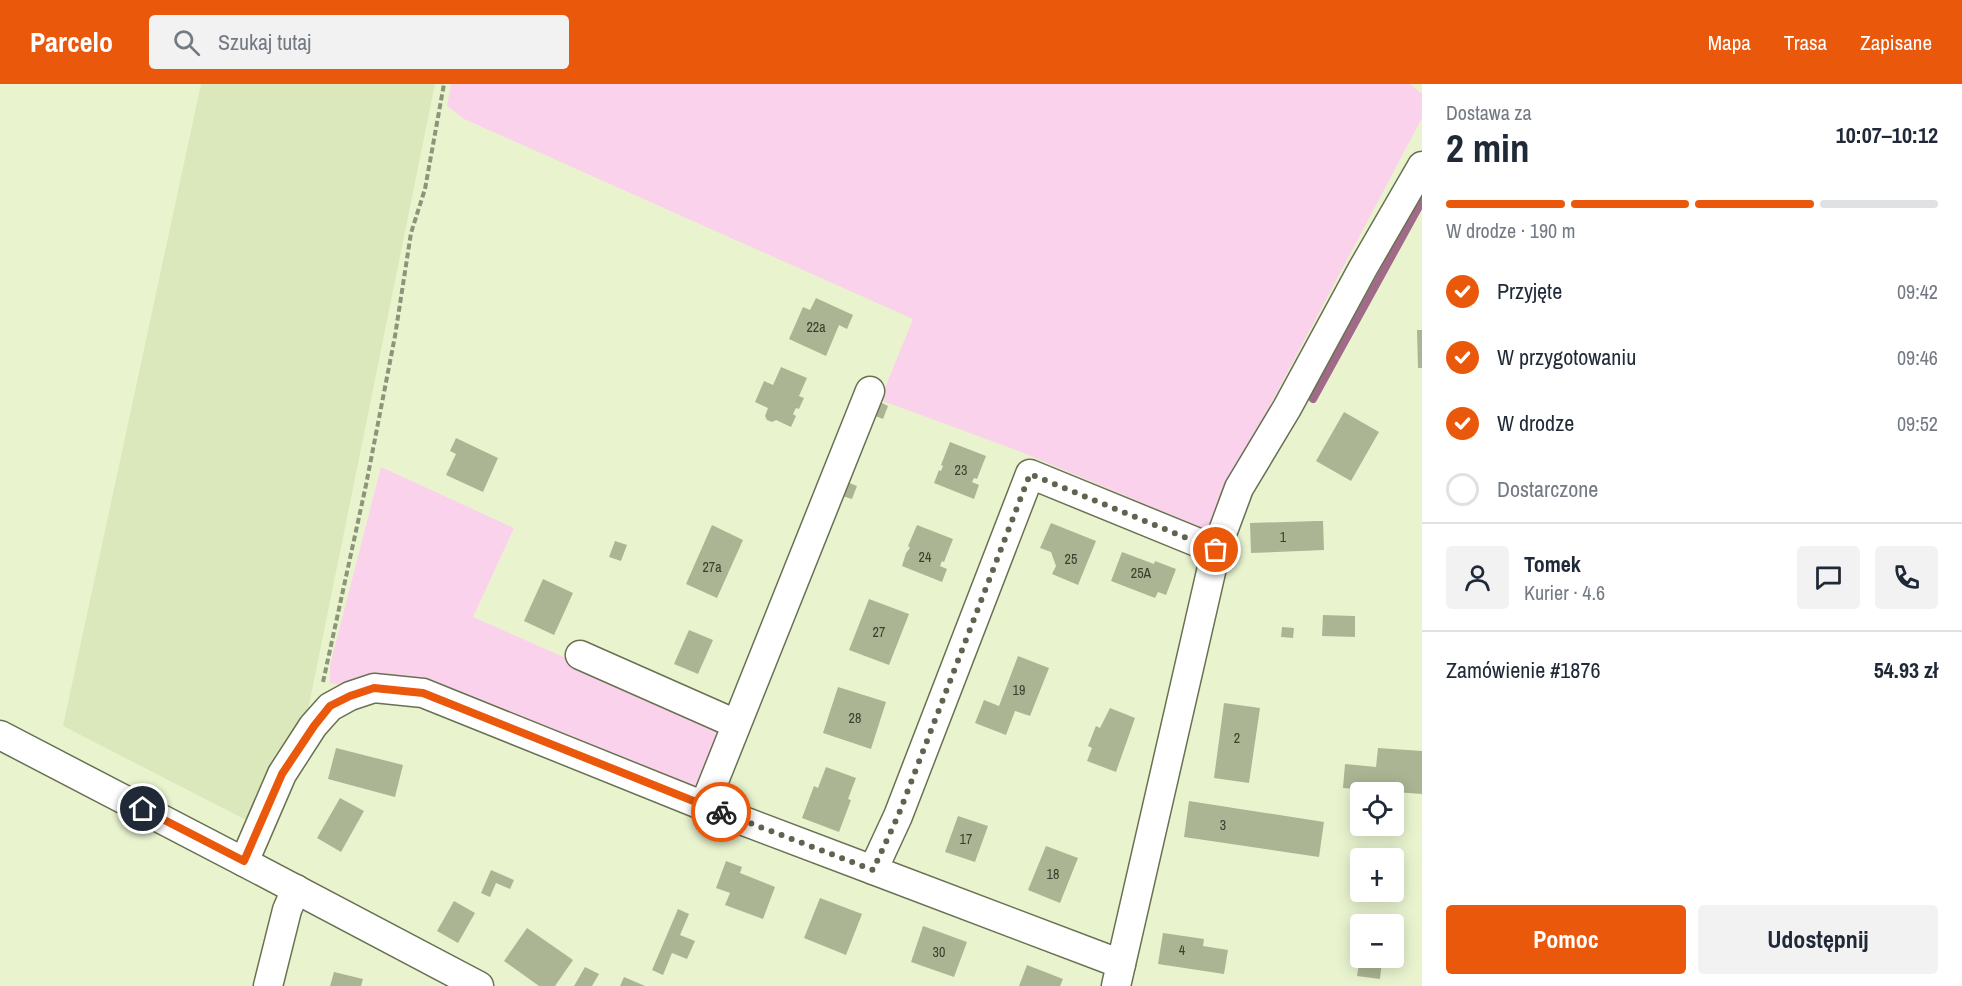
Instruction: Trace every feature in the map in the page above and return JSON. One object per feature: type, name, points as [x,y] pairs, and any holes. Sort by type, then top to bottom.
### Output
[{"type":"street","points":[[244,861],[282,774],[330,706],[374,688],[423,693],[704,806],[873,870],[1119,975],[1216,550],[1239,488],[1287,408],[1363,268],[1422,166]]},
{"type":"street","points":[[704,806],[870,391]]},
{"type":"street","points":[[873,870],[902,805],[1030,474],[1216,550]]},
{"type":"street","points":[[580,655],[736,724]]},
{"type":"street","points":[[0,735],[479,986]]},
{"type":"street","points":[[268,986],[287,910],[296,889]]},
{"type":"path","points":[[314,726],[366,485],[395,336],[411,233],[425,189],[444,84]]},
{"type":"shaded area","points":[[201,84],[435,84],[308,710],[248,821],[63,726]]},
{"type":"shaded area","points":[[451,84],[1410,84],[1422,94],[1422,118],[1246,451],[1212,532],[1016,450],[880,400],[913,319],[464,119],[447,106]]},
{"type":"shaded area","points":[[381,467],[514,528],[473,617],[725,728],[709,773],[690,792],[355,687],[330,683],[330,665]]},
{"type":"building","points":[[816,298],[853,315],[847,329],[839,325],[826,356],[789,339],[803,307],[810,310]]},
{"type":"building","points":[[1417,330],[1422,330],[1422,368],[1418,368]]},
{"type":"building","points":[[781,367],[807,378],[799,396],[804,398],[799,409],[796,408],[793,414],[796,416],[791,427],[776,420],[772,422],[767,420],[765,416],[768,408],[755,402],[764,381],[773,385]]},
{"type":"building","points":[[878,401],[888,406],[883,419],[873,415]]},
{"type":"building","points":[[1344,412],[1379,432],[1351,481],[1316,461]]},
{"type":"building","points":[[456,438],[498,458],[483,492],[446,475],[456,454],[450,451]]},
{"type":"building","points":[[950,442],[986,456],[977,479],[974,478],[972,482],[979,485],[974,499],[934,483],[943,466],[941,465]]},
{"type":"building","points":[[847,482],[857,486],[852,499],[842,496]]},
{"type":"building","points":[[1323,521],[1324,550],[1251,553],[1250,523]]},
{"type":"building","points":[[1051,523],[1096,541],[1078,585],[1052,574],[1056,566],[1051,552],[1040,548]]},
{"type":"building","points":[[712,525],[743,540],[717,598],[686,584]]},
{"type":"building","points":[[917,525],[953,539],[944,562],[942,561],[940,566],[947,569],[942,582],[902,566]]},
{"type":"building","points":[[615,541],[627,545],[621,561],[609,557]]},
{"type":"building","points":[[1122,552],[1154,564],[1155,561],[1176,569],[1166,595],[1158,592],[1155,598],[1111,581]]},
{"type":"building","points":[[543,579],[573,593],[554,635],[524,621]]},
{"type":"building","points":[[869,599],[909,614],[889,665],[849,650]]},
{"type":"building","points":[[1323,615],[1355,616],[1355,637],[1322,636]]},
{"type":"building","points":[[1282,627],[1294,628],[1293,638],[1281,637]]},
{"type":"building","points":[[689,630],[713,640],[698,674],[674,664]]},
{"type":"building","points":[[1018,656],[1049,668],[1030,716],[1015,711],[1006,735],[975,723],[984,700],[999,706]]},
{"type":"building","points":[[838,687],[886,702],[871,749],[823,733]]},
{"type":"building","points":[[1224,703],[1260,708],[1249,783],[1214,778]]},
{"type":"building","points":[[1110,708],[1135,718],[1116,772],[1087,761],[1092,748],[1088,746],[1096,726],[1100,728]]},
{"type":"building","points":[[336,748],[403,765],[395,797],[328,779]]},
{"type":"building","points":[[1378,748],[1422,751],[1422,794],[1404,793],[1404,782],[1350,782],[1350,789],[1343,788],[1345,764],[1376,767]]},
{"type":"building","points":[[826,767],[856,778],[848,799],[851,800],[839,832],[802,818],[814,786],[818,788]]},
{"type":"building","points":[[340,798],[364,811],[341,852],[317,838]]},
{"type":"building","points":[[1189,801],[1324,822],[1319,857],[1184,837]]},
{"type":"building","points":[[958,816],[988,826],[975,862],[945,852]]},
{"type":"building","points":[[1046,846],[1078,858],[1060,903],[1028,890]]},
{"type":"building","points":[[726,861],[742,867],[740,873],[775,887],[763,919],[725,905],[730,893],[716,888]]},
{"type":"building","points":[[491,870],[514,880],[510,889],[496,883],[490,897],[481,893]]},
{"type":"building","points":[[820,898],[862,914],[846,955],[804,938]]},
{"type":"building","points":[[454,901],[475,913],[458,943],[437,931]]},
{"type":"building","points":[[678,909],[689,914],[680,935],[695,941],[687,959],[672,953],[663,975],[652,970]]},
{"type":"building","points":[[923,926],[967,942],[954,977],[911,962]]},
{"type":"building","points":[[527,928],[573,960],[555,986],[539,986],[504,961]]},
{"type":"building","points":[[1163,933],[1204,939],[1203,946],[1228,950],[1224,974],[1158,964]]},
{"type":"building","points":[[1027,965],[1063,979],[1060,986],[1019,986]]},
{"type":"building","points":[[585,967],[599,974],[592,986],[574,986]]},
{"type":"building","points":[[1358,968],[1381,968],[1380,979],[1357,976]]},
{"type":"building","points":[[334,972],[363,979],[361,986],[330,986]]},
{"type":"building","points":[[624,977],[645,986],[620,986]]},
{"type":"waterway","points":[[1313,399],[1422,201]]},
{"type":"way so far","points":[[721,812],[873,870],[898,816],[1030,474],[1216,550]]},
{"type":"route","points":[[143,809],[244,861],[282,774],[314,726],[330,706],[374,688],[423,693],[721,812]]}]
